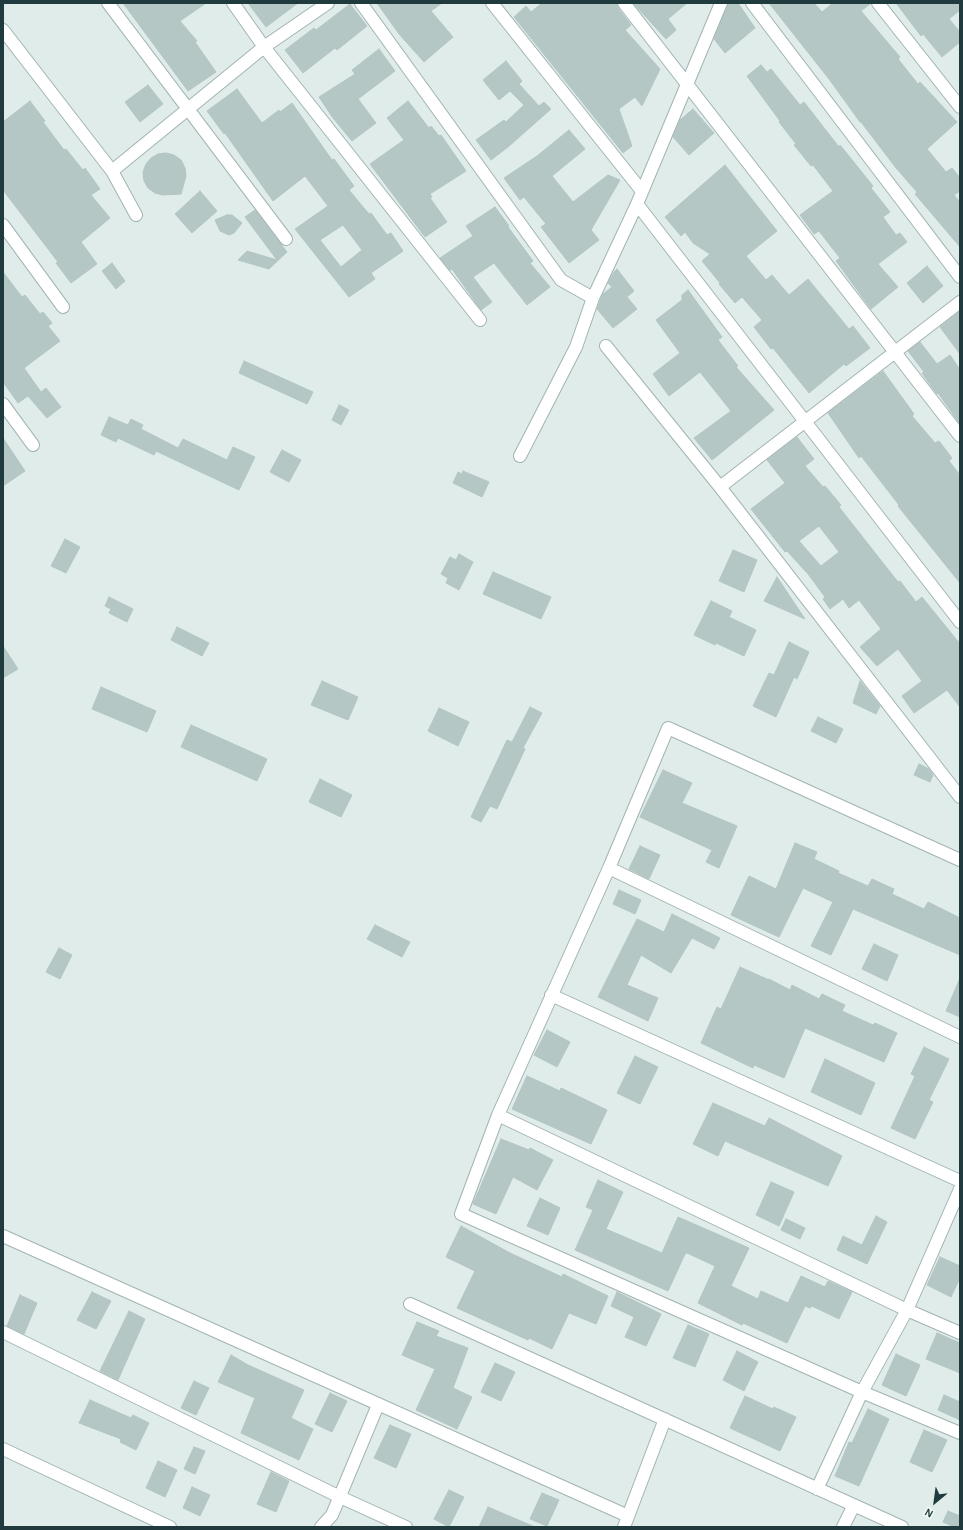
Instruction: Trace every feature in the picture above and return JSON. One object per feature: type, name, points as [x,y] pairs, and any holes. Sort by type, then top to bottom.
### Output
[{"type":"street","points":[[108,3],[286,239]]},
{"type":"street","points":[[233,3],[264,47],[480,320]]},
{"type":"street","points":[[112,171],[264,47],[328,3]]},
{"type":"street","points":[[361,3],[561,280],[593,298]]},
{"type":"street","points":[[492,3],[642,190]]},
{"type":"street","points":[[624,3],[687,82],[894,353],[960,436]]},
{"type":"street","points":[[520,456],[576,347],[593,298],[636,204],[721,3]]},
{"type":"street","points":[[752,3],[960,277]]},
{"type":"street","points":[[878,3],[960,107]]},
{"type":"street","points":[[3,30],[112,171],[136,215]]},
{"type":"street","points":[[636,204],[960,622]]},
{"type":"street","points":[[3,225],[63,307]]},
{"type":"street","points":[[720,487],[960,302]]},
{"type":"street","points":[[606,346],[720,487],[960,798]]},
{"type":"street","points":[[3,404],[33,445]]},
{"type":"street","points":[[960,860],[668,728],[608,868],[550,995],[498,1115],[461,1214],[862,1392],[960,1433]]},
{"type":"street","points":[[608,868],[960,1037]]},
{"type":"street","points":[[550,995],[960,1181]]},
{"type":"street","points":[[498,1115],[907,1310],[960,1333]]},
{"type":"street","points":[[817,1489],[862,1392],[907,1310],[960,1189]]},
{"type":"street","points":[[3,1236],[378,1405],[626,1522],[665,1419]]},
{"type":"street","points":[[410,1304],[902,1527]]},
{"type":"street","points":[[3,1332],[340,1497],[406,1527]]},
{"type":"street","points":[[321,1527],[332,1515],[378,1405]]},
{"type":"street","points":[[3,1449],[170,1527]]},
{"type":"street","points":[[843,1527],[854,1505]]},
{"type":"building","points":[[123,3],[206,3],[180,21],[197,41],[195,42],[216,72],[188,91]]},
{"type":"building","points":[[248,3],[298,3],[266,27]]},
{"type":"building","points":[[377,3],[442,3],[431,11],[453,37],[424,62],[399,34]]},
{"type":"building","points":[[542,3],[617,3],[618,8],[631,25],[625,30],[660,69],[642,106],[635,97],[619,109],[632,146],[623,153],[514,17],[526,6],[531,12]]},
{"type":"building","points":[[633,3],[687,3],[668,19],[676,30],[666,39]]},
{"type":"building","points":[[728,3],[738,3],[755,28],[725,53],[714,39]]},
{"type":"building","points":[[769,3],[814,3],[822,12],[833,3],[871,3],[861,11],[900,57],[898,59],[918,84],[920,82],[957,122],[927,149],[946,172],[952,168],[960,178],[960,191],[954,195],[960,202],[960,247],[915,194],[917,192],[896,168]]},
{"type":"building","points":[[896,3],[960,3],[960,10],[949,19],[960,32],[960,42],[942,57],[923,34],[921,36]]},
{"type":"building","points":[[350,4],[367,26],[337,50],[335,48],[303,73],[285,50],[314,28],[316,30]]},
{"type":"building","points":[[379,49],[395,71],[358,99],[376,123],[352,141],[333,118],[319,97],[355,74],[352,70]]},
{"type":"building","points":[[506,61],[522,81],[519,84],[539,106],[544,102],[551,109],[491,160],[476,140],[504,120],[506,122],[524,105],[510,91],[499,100],[483,80]]},
{"type":"building","points":[[761,65],[767,72],[771,69],[800,105],[804,102],[839,147],[840,145],[873,186],[871,188],[890,212],[883,217],[896,235],[900,233],[907,242],[878,264],[898,287],[871,309],[836,261],[840,258],[819,231],[814,234],[800,215],[833,191],[813,165],[811,166],[794,145],[796,144],[747,76]]},
{"type":"building","points":[[148,85],[163,104],[140,122],[125,102]]},
{"type":"building","points":[[237,89],[262,123],[279,110],[280,112],[292,103],[332,160],[334,159],[354,186],[349,190],[369,214],[371,213],[387,235],[391,233],[403,251],[371,273],[375,279],[349,297],[295,229],[328,206],[305,176],[273,201],[225,133],[224,134],[207,111]],"holes":[[[343,225],[362,250],[341,267],[320,240]]]},
{"type":"building","points":[[30,101],[45,121],[43,122],[64,150],[66,149],[83,170],[85,168],[100,189],[91,195],[110,218],[81,242],[97,264],[71,283],[56,263],[58,262],[3,190],[3,122]]},
{"type":"building","points":[[408,101],[429,128],[431,126],[439,136],[441,135],[466,171],[430,194],[432,197],[430,198],[447,222],[425,237],[370,164],[404,140],[387,118]]},
{"type":"building","points":[[693,109],[714,133],[689,155],[673,137],[680,120]]},
{"type":"building","points":[[569,130],[585,149],[552,176],[573,202],[608,175],[620,180],[591,230],[599,240],[569,263],[541,227],[546,224],[524,197],[520,200],[504,178],[537,156]]},
{"type":"building","points":[[166,153],[174,155],[181,160],[185,168],[186,176],[181,194],[163,195],[155,193],[148,188],[144,181],[143,172],[146,164],[151,158],[158,154]]},
{"type":"building","points":[[725,165],[777,231],[746,256],[766,280],[772,275],[789,295],[808,279],[849,329],[853,326],[870,348],[846,366],[844,364],[809,393],[754,327],[762,320],[742,297],[735,303],[702,261],[710,254],[693,243],[685,232],[681,236],[665,217]]},
{"type":"building","points":[[200,191],[217,211],[192,233],[175,214]]},
{"type":"building","points":[[495,207],[533,261],[530,263],[550,287],[527,305],[494,263],[473,277],[492,302],[481,310],[452,269],[450,270],[440,258],[473,236],[466,226]]},
{"type":"building","points":[[255,210],[287,252],[269,269],[238,260],[247,251],[277,260],[245,217]]},
{"type":"building","points":[[227,215],[232,215],[242,223],[234,233],[229,235],[220,231],[215,220]]},
{"type":"building","points":[[112,263],[125,281],[116,289],[102,271]]},
{"type":"building","points":[[927,266],[943,286],[923,303],[907,283]]},
{"type":"building","points":[[617,269],[634,291],[627,297],[637,309],[613,328],[597,309],[603,294],[612,287],[608,283]]},
{"type":"building","points":[[3,272],[22,297],[25,295],[40,314],[43,312],[52,323],[48,326],[60,341],[24,368],[41,392],[46,388],[61,407],[47,418],[28,396],[18,403],[3,382]]},
{"type":"building","points":[[688,290],[722,337],[718,340],[738,366],[736,367],[774,410],[712,460],[694,438],[731,411],[700,372],[669,396],[653,374],[680,353],[656,320],[682,300],[682,295]]},
{"type":"building","points":[[960,311],[960,354],[940,327]]},
{"type":"building","points":[[920,342],[937,364],[950,355],[960,370],[960,424],[938,393],[937,394],[931,386],[922,373],[924,372],[908,351]]},
{"type":"building","points":[[244,361],[313,392],[307,404],[239,373]]},
{"type":"building","points":[[883,371],[914,414],[912,416],[935,443],[939,441],[952,458],[949,461],[960,475],[960,583],[898,506],[899,505],[861,456],[859,458],[828,413]]},
{"type":"building","points":[[339,405],[349,410],[341,425],[332,420]]},
{"type":"building","points":[[109,417],[128,425],[131,419],[143,425],[141,429],[178,448],[183,439],[227,460],[233,447],[255,457],[239,490],[156,451],[154,455],[118,438],[116,442],[101,435]]},
{"type":"building","points":[[797,437],[814,459],[805,466],[841,505],[839,507],[898,582],[900,581],[916,602],[922,597],[960,644],[960,707],[947,690],[914,713],[902,696],[922,681],[898,649],[877,666],[860,647],[881,629],[859,600],[849,608],[843,599],[830,609],[823,599],[825,597],[808,574],[787,551],[785,552],[751,509],[785,483],[767,460]],"holes":[[[819,526],[839,552],[821,566],[799,541]]]},
{"type":"building","points":[[3,438],[25,471],[3,486]]},
{"type":"building","points":[[282,450],[301,460],[289,482],[270,472]]},
{"type":"building","points":[[463,471],[489,482],[482,497],[453,483],[458,472],[462,474]]},
{"type":"building","points":[[65,539],[80,547],[66,573],[51,566]]},
{"type":"building","points":[[733,550],[757,560],[744,592],[719,581]]},
{"type":"building","points":[[459,554],[473,562],[459,590],[446,583],[448,578],[441,574],[450,557],[456,560]]},
{"type":"building","points":[[493,572],[551,597],[541,619],[483,594]]},
{"type":"building","points":[[777,577],[805,619],[764,601]]},
{"type":"building","points":[[109,597],[133,609],[127,622],[109,613],[111,609],[105,606]]},
{"type":"building","points":[[711,601],[732,611],[729,617],[756,630],[744,656],[694,635]]},
{"type":"building","points":[[177,627],[209,643],[202,656],[171,640]]},
{"type":"building","points":[[789,642],[809,652],[797,679],[794,677],[776,717],[753,706],[769,673],[774,675]]},
{"type":"building","points":[[3,646],[18,669],[3,678]]},
{"type":"building","points":[[322,681],[358,697],[348,720],[311,705]]},
{"type":"building","points":[[860,681],[880,706],[876,714],[853,703]]},
{"type":"building","points":[[101,687],[156,711],[147,732],[92,709]]},
{"type":"building","points":[[530,707],[542,713],[523,748],[525,749],[497,809],[490,806],[481,822],[471,817],[507,740],[512,742]]},
{"type":"building","points":[[439,708],[469,722],[458,746],[428,731]]},
{"type":"building","points":[[818,717],[843,729],[836,743],[811,731]]},
{"type":"building","points":[[191,725],[267,759],[257,781],[181,747]]},
{"type":"building","points":[[919,764],[929,769],[933,775],[930,782],[914,775]]},
{"type":"building","points":[[663,770],[692,783],[682,803],[737,826],[719,868],[706,862],[712,850],[640,817]]},
{"type":"building","points":[[320,779],[352,795],[341,817],[309,802]]},
{"type":"building","points":[[795,843],[817,852],[814,859],[839,871],[838,873],[868,886],[872,879],[894,889],[892,894],[924,909],[928,902],[960,918],[960,955],[853,909],[831,955],[811,946],[833,902],[803,888],[779,937],[731,915],[749,876],[776,889]]},
{"type":"building","points":[[640,846],[660,855],[649,879],[629,869]]},
{"type":"building","points":[[619,890],[641,900],[635,914],[613,904]]},
{"type":"building","points":[[672,914],[720,938],[714,949],[692,938],[671,973],[641,955],[627,985],[658,998],[648,1021],[598,997],[637,919],[664,932]]},
{"type":"building","points":[[375,925],[410,942],[402,957],[367,939]]},
{"type":"building","points":[[874,944],[898,955],[887,981],[862,969]]},
{"type":"building","points":[[59,948],[72,955],[60,979],[46,972]]},
{"type":"building","points":[[740,967],[769,979],[790,990],[792,985],[819,999],[822,994],[845,1005],[842,1011],[873,1025],[875,1023],[897,1033],[884,1062],[805,1028],[784,1078],[754,1065],[753,1068],[701,1043],[717,1007],[721,1009]]},
{"type":"building","points":[[960,978],[960,1017],[946,1011]]},
{"type":"building","points":[[547,1030],[570,1042],[557,1067],[534,1055]]},
{"type":"building","points":[[924,1047],[949,1059],[929,1100],[933,1102],[915,1139],[891,1128],[915,1076],[911,1074]]},
{"type":"building","points":[[635,1056],[658,1067],[640,1104],[617,1093]]},
{"type":"building","points":[[825,1059],[875,1083],[861,1115],[811,1092]]},
{"type":"building","points":[[527,1076],[560,1091],[561,1088],[607,1110],[591,1144],[512,1109]]},
{"type":"building","points":[[713,1103],[765,1126],[769,1118],[842,1156],[828,1186],[725,1141],[718,1156],[693,1144]]},
{"type":"building","points":[[501,1139],[529,1150],[530,1148],[553,1160],[537,1190],[513,1177],[496,1214],[473,1204]]},
{"type":"building","points":[[598,1180],[623,1192],[606,1229],[662,1253],[678,1217],[749,1248],[731,1286],[758,1299],[761,1291],[788,1303],[801,1276],[825,1287],[828,1281],[852,1292],[839,1319],[812,1306],[810,1308],[805,1306],[787,1343],[743,1323],[742,1325],[698,1303],[715,1266],[687,1253],[685,1254],[668,1291],[575,1250],[593,1210],[586,1207]]},
{"type":"building","points":[[771,1182],[794,1192],[779,1226],[756,1215]]},
{"type":"building","points":[[540,1198],[560,1208],[548,1235],[527,1226]]},
{"type":"building","points":[[876,1216],[887,1222],[867,1264],[837,1250],[843,1236],[862,1245]]},
{"type":"building","points":[[786,1219],[805,1228],[800,1239],[781,1230]]},
{"type":"building","points":[[461,1226],[510,1253],[562,1277],[563,1274],[608,1296],[596,1324],[569,1313],[552,1349],[529,1338],[528,1340],[457,1308],[475,1271],[446,1257]]},
{"type":"building","points":[[940,1257],[960,1266],[960,1278],[951,1297],[927,1285]]},
{"type":"building","points":[[92,1292],[111,1301],[96,1329],[77,1320]]},
{"type":"building","points":[[617,1292],[661,1314],[646,1346],[625,1337],[634,1317],[611,1306]]},
{"type":"building","points":[[20,1295],[37,1303],[24,1334],[7,1326]]},
{"type":"building","points":[[129,1311],[145,1319],[118,1380],[100,1371]]},
{"type":"building","points":[[417,1322],[439,1331],[436,1336],[468,1348],[453,1388],[472,1397],[457,1429],[416,1410],[435,1369],[402,1355]]},
{"type":"building","points":[[688,1325],[709,1334],[695,1367],[673,1358]]},
{"type":"building","points":[[937,1333],[960,1343],[960,1373],[926,1359]]},
{"type":"building","points":[[737,1351],[758,1362],[744,1391],[723,1380]]},
{"type":"building","points":[[896,1354],[920,1365],[906,1396],[882,1385]]},
{"type":"building","points":[[231,1355],[248,1365],[304,1390],[291,1418],[313,1429],[299,1460],[241,1433],[255,1398],[218,1382]]},
{"type":"building","points":[[495,1363],[515,1372],[501,1401],[481,1392]]},
{"type":"building","points":[[194,1381],[209,1388],[196,1415],[181,1408]]},
{"type":"building","points":[[330,1393],[347,1401],[332,1432],[315,1424]]},
{"type":"building","points":[[944,1395],[960,1402],[960,1420],[938,1410]]},
{"type":"building","points":[[745,1396],[773,1409],[774,1407],[796,1417],[780,1451],[730,1428]]},
{"type":"building","points":[[90,1400],[131,1418],[133,1415],[149,1423],[136,1450],[120,1442],[121,1439],[79,1423]]},
{"type":"building","points":[[868,1409],[889,1419],[859,1486],[835,1476],[849,1442],[852,1443]]},
{"type":"building","points":[[390,1425],[411,1434],[396,1468],[374,1458]]},
{"type":"building","points":[[924,1430],[947,1440],[932,1472],[910,1462]]},
{"type":"building","points":[[194,1447],[205,1451],[195,1474],[184,1469]]},
{"type":"building","points":[[158,1461],[177,1470],[165,1497],[146,1488]]},
{"type":"building","points":[[271,1472],[289,1481],[276,1512],[257,1504]]},
{"type":"building","points":[[192,1487],[210,1495],[200,1516],[183,1508]]},
{"type":"building","points":[[449,1490],[464,1497],[449,1527],[434,1519]]},
{"type":"building","points":[[542,1493],[559,1500],[547,1526],[530,1519]]},
{"type":"building","points":[[488,1507],[535,1527],[479,1527]]},
{"type":"building","points":[[948,1511],[960,1516],[960,1527],[954,1527],[943,1522]]}]
